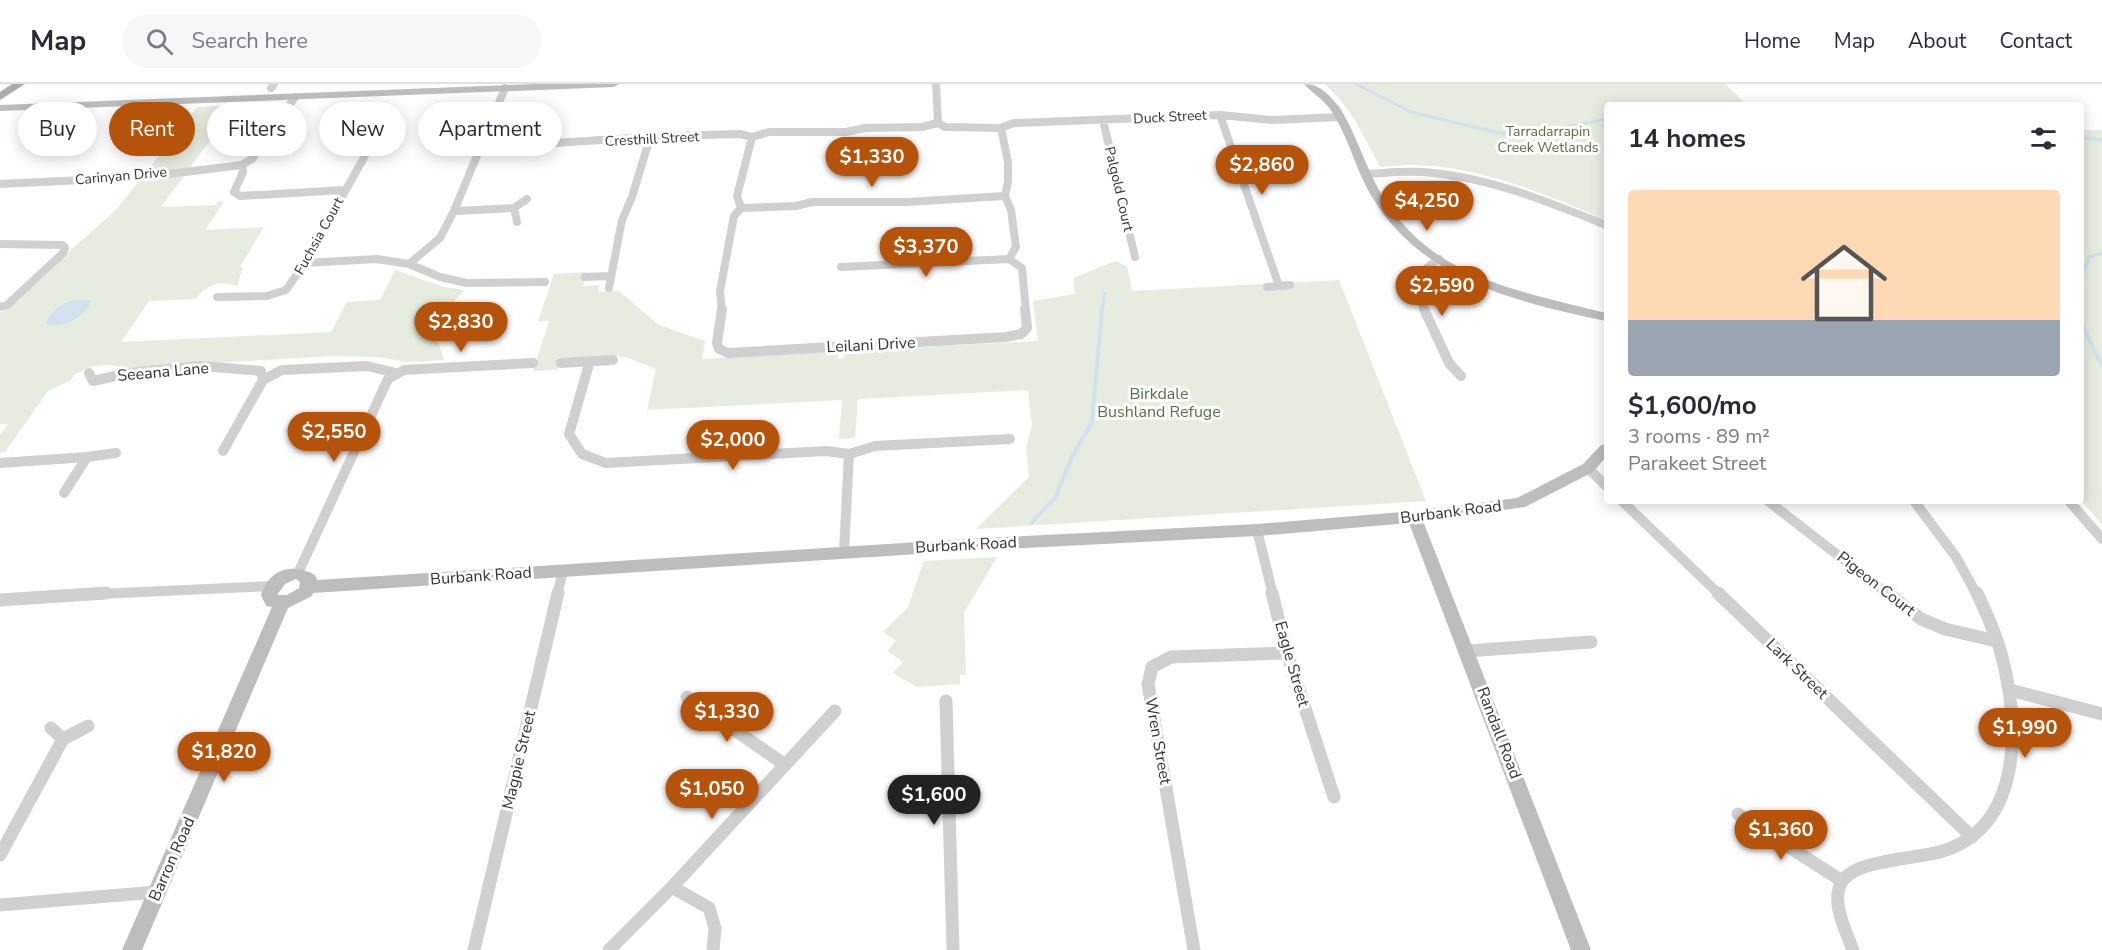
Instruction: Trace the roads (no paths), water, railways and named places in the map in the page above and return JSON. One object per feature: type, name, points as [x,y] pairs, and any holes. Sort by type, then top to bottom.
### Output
[{"type":"main road","points":[[0,89],[8,84]]},
{"type":"main road","points":[[0,97],[19,84]]},
{"type":"street","points":[[0,108],[614,84]]},
{"type":"street","points":[[936,84],[938,123]]},
{"type":"street","points":[[1309,84],[1330,102],[1340,117],[1380,201],[1406,234],[1439,259],[1505,292],[1604,317]]},
{"type":"street","points":[[499,102],[505,88]]},
{"type":"street","points":[[295,97],[252,159],[242,165],[243,172],[234,192],[240,196],[344,190]]},
{"type":"street","points":[[1220,115],[1279,286]]},
{"type":"street","name":"Duck Street","points":[[1001,128],[1014,123],[1220,115],[1273,120],[1340,117]]},
{"type":"street","name":"Palgold Court","points":[[1103,120],[1136,257]]},
{"type":"street","name":"Cresthill Street","points":[[562,144],[632,138],[649,141],[668,136],[740,134],[752,137],[770,132],[846,132],[865,128],[922,126],[938,123],[945,127],[1001,128]]},
{"type":"street","points":[[841,267],[1009,259],[1016,247],[1011,210],[1005,196],[1010,186],[1006,156],[1007,139],[1001,128]]},
{"type":"street","name":"Leilani Drive","points":[[752,137],[749,156],[741,172],[736,196],[741,208],[734,216],[720,291],[722,310],[717,343],[719,349],[728,353],[1015,337],[1027,328],[1026,303],[1022,268],[1009,259]]},
{"type":"street","points":[[609,288],[625,210],[633,197],[649,141]]},
{"type":"street","name":"Fuchsia Court","points":[[217,297],[267,296],[281,293],[294,281],[365,156]]},
{"type":"street","points":[[409,264],[440,238],[454,211],[476,156]]},
{"type":"street","name":"Carinyan Drive","points":[[0,184],[144,177],[242,165]]},
{"type":"street","points":[[1366,174],[1420,172],[1450,175],[1553,203],[1604,224]]},
{"type":"street","points":[[741,208],[796,206],[812,202],[906,202],[1005,196]]},
{"type":"street","points":[[454,211],[514,208],[527,199]]},
{"type":"street","points":[[514,208],[517,222]]},
{"type":"street","points":[[0,244],[63,245],[65,248],[7,305],[0,307]]},
{"type":"street","points":[[305,263],[377,259],[409,264],[440,277],[467,283],[545,282]]},
{"type":"street","points":[[1439,259],[1422,270],[1416,278],[1415,290],[1449,363],[1461,376]]},
{"type":"street","points":[[585,277],[611,276]]},
{"type":"street","points":[[1267,286],[1290,285]]},
{"type":"street","points":[[561,363],[613,360]]},
{"type":"street","points":[[590,361],[569,434],[582,454],[606,463],[826,452],[849,454],[875,446],[1010,439]]},
{"type":"street","points":[[298,573],[388,380],[404,370],[533,363]]},
{"type":"street","name":"Seeana Lane","points":[[86,390],[91,377],[201,366],[261,371],[263,380]]},
{"type":"street","points":[[223,451],[263,380],[282,370],[367,366],[396,373]]},
{"type":"street","name":"Burbank Road","points":[[309,587],[844,552],[1257,530],[1413,517],[1520,503],[1588,468],[1604,451]]},
{"type":"street","points":[[0,463],[116,453]]},
{"type":"street","points":[[844,552],[849,454]]},
{"type":"street","points":[[64,493],[87,457]]},
{"type":"street","points":[[1588,468],[1604,484]]},
{"type":"street","name":"Lark Street","points":[[1625,504],[1972,837]]},
{"type":"street","name":"Pigeon Court","points":[[1772,504],[1922,619],[1945,629],[1996,641]]},
{"type":"street","points":[[1853,950],[1841,917],[1838,901],[1842,881],[1851,872],[1864,867],[1932,855],[1953,848],[1972,837],[1998,811],[2004,794],[2011,748],[2010,690],[1984,606],[1965,568],[1916,504]]},
{"type":"street","points":[[2072,504],[2102,539]]},
{"type":"street","name":"Randall Road","points":[[1413,517],[1467,651],[1581,950]]},
{"type":"street","name":"Eagle Street","points":[[1257,530],[1287,653],[1334,797]]},
{"type":"street","name":"Magpie Street","points":[[474,950],[563,571]]},
{"type":"street","points":[[0,600],[168,589],[230,590],[272,586],[286,576],[298,573],[309,579],[309,587],[295,600],[282,603],[268,595],[272,586]]},
{"type":"street","name":"Barron Road","points":[[132,950],[282,603]]},
{"type":"street","points":[[1467,651],[1591,642]]},
{"type":"street","name":"Wren Street","points":[[1194,950],[1148,684],[1152,667],[1172,657],[1287,653]]},
{"type":"street","points":[[2010,690],[2102,714]]},
{"type":"street","points":[[687,697],[784,764]]},
{"type":"street","points":[[946,701],[953,950]]},
{"type":"street","points":[[609,950],[672,887],[835,711]]},
{"type":"street","points":[[0,855],[63,739],[88,726]]},
{"type":"street","points":[[51,728],[63,739]]},
{"type":"street","points":[[1738,814],[1842,881]]},
{"type":"street","points":[[672,887],[710,908],[715,928],[712,950]]},
{"type":"street","points":[[0,892],[0,899]]},
{"type":"street","points":[[0,905],[158,892]]},
{"type":"water","points":[[74,300],[91,300],[84,312],[72,321],[59,325],[45,324],[57,309]]},
{"type":"waterway","points":[[1356,84],[1411,112],[1499,133],[1527,134],[1604,119]]},
{"type":"waterway","points":[[2084,138],[2102,140]]},
{"type":"waterway","points":[[2084,271],[2089,257],[2102,253]]},
{"type":"waterway","points":[[1102,311],[1105,293]]},
{"type":"waterway","points":[[1031,523],[1055,498],[1071,459],[1092,422],[1102,309]]},
{"type":"waterway","points":[[2084,328],[2102,366]]},
{"type":"park label","name":"Tarradarrapin Creek Wetlands","points":[[1548,140]]},
{"type":"park label","name":"Birkdale Bushland Refuge","points":[[1159,403]]}]
